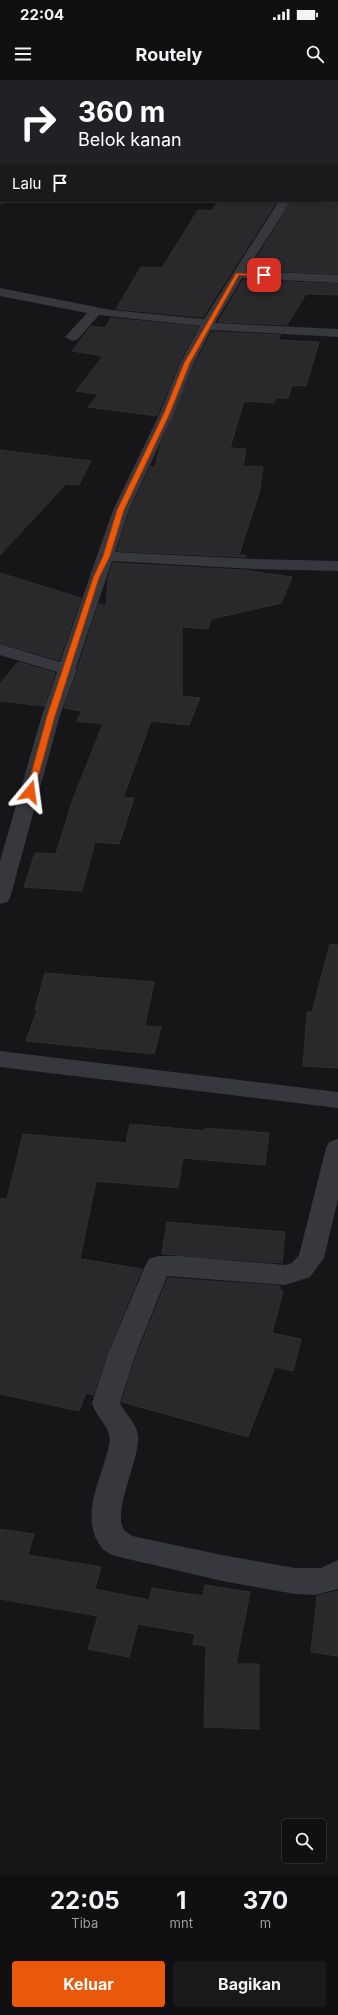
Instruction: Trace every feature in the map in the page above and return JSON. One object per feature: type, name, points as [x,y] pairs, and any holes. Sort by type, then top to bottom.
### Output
[{"type":"street","points":[[0,898],[51,716],[68,670],[96,578],[106,556],[120,510],[167,413],[187,363],[238,274],[284,202]]},
{"type":"street","points":[[238,274],[338,279]]},
{"type":"street","points":[[0,292],[95,312],[208,325],[338,333]]},
{"type":"street","points":[[72,337],[95,312]]},
{"type":"street","points":[[106,556],[254,564],[338,566]]},
{"type":"street","points":[[0,649],[68,670]]},
{"type":"street","points":[[0,1059],[338,1100]]},
{"type":"street","points":[[338,1148],[311,1258],[301,1270],[285,1275],[179,1266],[158,1266],[121,1356],[106,1403],[107,1407],[122,1426],[124,1440],[108,1504],[107,1527],[113,1539],[126,1547],[227,1569],[295,1581],[315,1582],[327,1580],[338,1573]]},
{"type":"building","points":[[217,202],[276,202],[203,317],[116,309],[141,267],[162,268],[198,210],[212,211]]},
{"type":"building","points":[[291,202],[338,204],[338,274],[249,270]]},
{"type":"building","points":[[243,280],[338,284],[338,295],[306,294],[287,325],[218,322]]},
{"type":"building","points":[[111,318],[198,327],[179,362],[157,416],[88,407],[99,394],[76,391],[103,356],[72,351],[91,326],[105,328]]},
{"type":"building","points":[[212,332],[281,335],[278,340],[319,342],[306,386],[292,385],[288,398],[276,398],[274,403],[244,401],[230,448],[246,449],[243,466],[263,467],[259,493],[239,555],[246,557],[117,551],[130,511],[151,466],[155,467],[160,447],[195,364]]},
{"type":"building","points":[[0,450],[91,461],[79,485],[66,484],[0,555]]},
{"type":"building","points":[[113,563],[243,570],[292,577],[281,603],[211,619],[208,629],[182,627],[182,696],[200,698],[189,725],[151,721],[123,798],[134,798],[119,844],[95,842],[82,891],[24,887],[35,853],[56,854],[73,799],[103,724],[77,721],[82,711],[64,708],[78,671],[99,604],[106,606],[108,579]]},
{"type":"building","points":[[0,573],[81,598],[59,660],[0,643]]},
{"type":"building","points":[[18,662],[55,673],[44,706],[0,701],[0,684]]},
{"type":"building","points":[[330,944],[338,945],[338,1068],[303,1066],[307,1012],[312,1012]]},
{"type":"building","points":[[45,973],[154,982],[145,1026],[161,1027],[154,1054],[26,1041],[37,1010],[35,1009]]},
{"type":"building","points":[[130,1124],[205,1131],[205,1128],[269,1133],[265,1165],[183,1158],[178,1188],[96,1181],[80,1259],[142,1269],[106,1356],[93,1395],[86,1393],[79,1411],[0,1394],[0,1198],[7,1199],[23,1134],[126,1143]]},
{"type":"building","points":[[167,1222],[285,1232],[282,1263],[162,1254]]},
{"type":"building","points":[[168,1278],[280,1286],[280,1290],[283,1291],[272,1333],[301,1339],[293,1371],[275,1367],[248,1437],[122,1402],[136,1357]]},
{"type":"building","points":[[0,1529],[34,1534],[28,1555],[101,1567],[95,1589],[149,1600],[152,1588],[203,1596],[205,1585],[250,1592],[236,1664],[259,1664],[259,1729],[204,1727],[206,1646],[193,1644],[195,1634],[138,1624],[129,1657],[88,1649],[98,1616],[0,1599]]},
{"type":"building","points":[[338,1591],[338,1656],[311,1652],[317,1596]]},
{"type":"route","points":[[30,792],[51,716],[68,670],[96,578],[106,556],[120,510],[167,413],[187,363],[208,323],[238,274],[264,275]]}]
